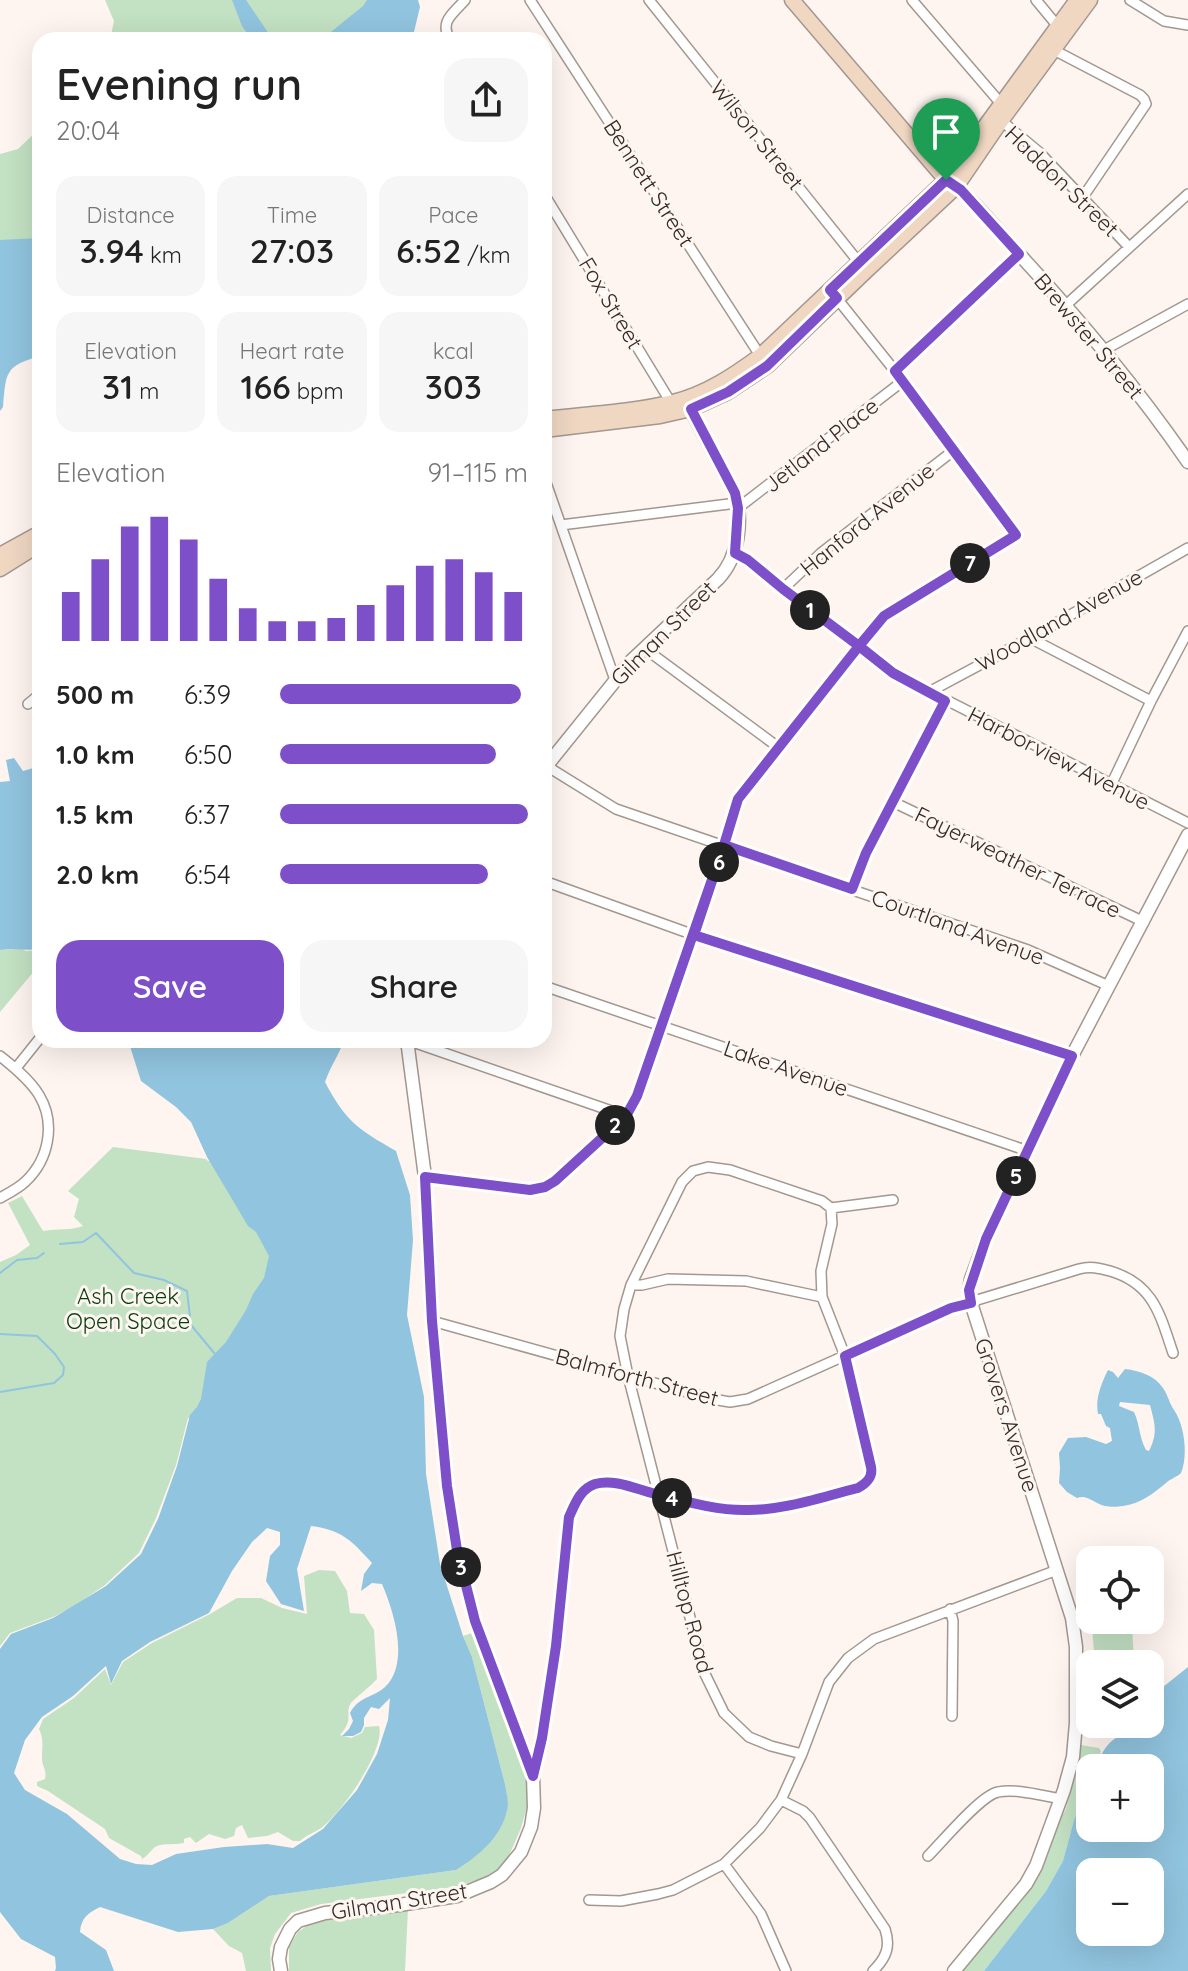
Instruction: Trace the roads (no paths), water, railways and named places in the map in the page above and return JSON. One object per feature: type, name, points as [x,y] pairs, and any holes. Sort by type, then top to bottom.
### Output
[{"type":"main road","name":"Brewster Street","points":[[792,0],[951,184]]},
{"type":"main road","points":[[1062,30],[1077,0]]},
{"type":"main road","points":[[552,423],[660,416],[680,406],[728,392],[951,184],[1049,47],[1090,0]]},
{"type":"main road","points":[[2,560],[32,539]]},
{"type":"main road","points":[[2,560],[32,547]]},
{"type":"street","points":[[447,32],[445,23],[465,0]]},
{"type":"street","name":"Bennett Street","points":[[530,0],[551,32]]},
{"type":"street","name":"Wilson Street","points":[[649,0],[862,267]]},
{"type":"street","name":"Haddon Street","points":[[912,0],[1001,113],[1129,247]]},
{"type":"street","points":[[1036,0],[1062,30]]},
{"type":"street","points":[[1130,0],[1164,21],[1188,25]]},
{"type":"street","name":"Bennett Street","points":[[552,34],[764,361]]},
{"type":"street","points":[[1049,47],[1140,95],[1146,104],[1083,197]]},
{"type":"street","name":"Brewster Street","points":[[951,184],[1066,305],[1151,409],[1188,462]]},
{"type":"street","points":[[1066,305],[1188,194]]},
{"type":"street","name":"Fox Street","points":[[552,206],[680,406]]},
{"type":"street","points":[[895,371],[1019,254]]},
{"type":"street","points":[[425,1177],[516,1189],[540,1188],[555,1181],[626,1116],[637,1096],[662,1026],[738,799],[884,616],[1016,535],[903,381],[834,294]]},
{"type":"street","points":[[1104,350],[1188,304]]},
{"type":"street","name":"Jetland Place","points":[[738,506],[903,381]]},
{"type":"street","points":[[680,406],[731,484],[738,506],[735,553]]},
{"type":"street","name":"Hanford Avenue","points":[[783,589],[821,553],[953,451]]},
{"type":"street","points":[[552,500],[615,680]]},
{"type":"street","points":[[561,525],[738,506]]},
{"type":"street","name":"Woodland Avenue","points":[[929,692],[1188,548]]},
{"type":"street","name":"Harborview Avenue","points":[[735,553],[893,673],[1188,823]]},
{"type":"street","name":"Gilman Street","points":[[552,756],[644,648],[718,579],[735,553]]},
{"type":"street","points":[[1112,783],[1188,631]]},
{"type":"street","points":[[1030,638],[1151,701]]},
{"type":"street","points":[[644,648],[778,747]]},
{"type":"street","points":[[28,704],[32,701]]},
{"type":"street","points":[[852,889],[866,853],[945,701]]},
{"type":"street","name":"Courtland Avenue","points":[[552,769],[616,809],[1028,950],[1109,986]]},
{"type":"street","name":"Fayerweather Terrace","points":[[893,802],[1144,922]]},
{"type":"street","name":"Grovers Avenue","points":[[954,1971],[1026,1884],[1036,1866],[1062,1799],[1073,1757],[1076,1723],[1076,1647],[1072,1618],[969,1290],[1002,1205],[1072,1056],[1144,922],[1183,858],[1188,835]]},
{"type":"street","points":[[552,884],[694,935],[1072,1056]]},
{"type":"street","name":"Lake Avenue","points":[[552,989],[1028,1151]]},
{"type":"street","points":[[16,1068],[32,1048]]},
{"type":"street","name":"Gilman Street","points":[[281,1971],[281,1947],[298,1921],[325,1913],[457,1896],[502,1875],[528,1838],[534,1808],[533,1776],[475,1621],[457,1550],[447,1486],[432,1321],[425,1177],[408,1048]]},
{"type":"street","points":[[430,1048],[626,1116]]},
{"type":"street","points":[[0,1056],[16,1068],[42,1101],[47,1113],[48,1136],[38,1168],[25,1182],[0,1198]]},
{"type":"street","name":"Hilltop Road","points":[[802,1754],[749,1737],[724,1713],[704,1672],[620,1336],[631,1285],[682,1182],[693,1171],[708,1167],[730,1170],[822,1201],[831,1208]]},
{"type":"street","points":[[533,1776],[556,1646],[569,1517],[577,1498],[587,1488],[613,1482],[717,1508],[769,1510],[858,1488],[867,1483],[871,1467],[845,1356],[822,1297],[821,1271],[832,1224],[831,1208],[893,1200]]},
{"type":"street","name":"Balmforth Street","points":[[432,1321],[730,1402],[748,1399],[951,1308],[1086,1267],[1125,1275],[1150,1295],[1158,1307],[1173,1353]]},
{"type":"street","points":[[631,1285],[668,1279],[746,1281],[822,1297]]},
{"type":"street","points":[[589,1900],[621,1901],[673,1890],[724,1864],[760,1828],[781,1800],[829,1682],[848,1658],[874,1639],[1057,1570]]},
{"type":"street","points":[[950,1609],[953,1621],[952,1716]]},
{"type":"street","points":[[928,1856],[993,1793],[1007,1791],[1062,1799]]},
{"type":"street","points":[[781,1800],[810,1818],[885,1929],[887,1952],[873,1971]]},
{"type":"street","points":[[724,1864],[761,1914],[786,1971]]},
{"type":"water","points":[[232,0],[246,0],[268,32],[246,32]]},
{"type":"water","points":[[367,0],[418,0],[420,7],[414,32],[331,32]]},
{"type":"water","points":[[32,238],[32,359],[20,363],[10,372],[0,411],[0,240]]},
{"type":"water","points":[[14,758],[23,771],[32,768],[32,949],[0,950],[0,782],[10,781],[6,760]]},
{"type":"water","points":[[131,1048],[340,1048],[325,1082],[354,1123],[396,1151],[410,1195],[413,1240],[407,1315],[424,1397],[426,1474],[440,1564],[472,1657],[508,1804],[502,1825],[490,1843],[456,1870],[269,1896],[228,1923],[213,1929],[178,1932],[100,1907],[86,1916],[80,1932],[106,1950],[114,1971],[55,1971],[55,1957],[21,1939],[0,1912],[0,1649],[11,1634],[53,1618],[106,1586],[141,1554],[158,1519],[177,1466],[190,1415],[201,1399],[207,1362],[226,1342],[246,1310],[264,1278],[269,1256],[207,1157],[191,1122],[141,1081]],"holes":[[[311,1526],[345,1537],[372,1563],[364,1574],[361,1591],[372,1583],[382,1584],[395,1623],[398,1651],[393,1677],[385,1687],[354,1707],[350,1713],[353,1721],[342,1736],[361,1732],[364,1718],[371,1707],[379,1709],[390,1698],[388,1720],[377,1754],[357,1790],[323,1829],[293,1848],[267,1844],[224,1847],[176,1854],[152,1865],[136,1864],[120,1859],[67,1814],[25,1790],[14,1773],[25,1740],[42,1717],[73,1696],[106,1666],[111,1684],[122,1661],[150,1642],[209,1613],[232,1571],[252,1542],[267,1528],[280,1532],[280,1545],[270,1556],[266,1581],[281,1604],[304,1611],[297,1569]]]},
{"type":"water","points":[[1125,1369],[1136,1371],[1155,1380],[1165,1391],[1181,1424],[1184,1458],[1181,1473],[1152,1494],[1129,1505],[1112,1507],[1084,1497],[1077,1498],[1067,1492],[1059,1483],[1059,1453],[1068,1438],[1086,1437],[1106,1444],[1112,1441],[1110,1428],[1098,1414],[1097,1403],[1108,1370],[1118,1378]],"holes":[[[1120,1402],[1150,1405],[1155,1428],[1149,1451],[1144,1445],[1134,1412],[1119,1406]]]},
{"type":"water","points":[[1188,1667],[1188,1971],[984,1971],[1046,1891],[1063,1861],[1076,1815],[1076,1842],[1164,1842],[1164,1754],[1102,1754],[1113,1740],[1164,1738],[1164,1686]]},
{"type":"waterway","points":[[60,1244],[83,1242],[96,1233],[134,1273],[164,1280],[187,1291],[191,1325],[215,1354]]},
{"type":"waterway","points":[[0,1273],[17,1260],[37,1258],[44,1253]]},
{"type":"waterway","points":[[0,1334],[37,1336],[64,1367],[63,1375],[54,1383],[0,1392]]},
{"type":"park label","name":"Ash Creek Open Space","points":[[128,1308]]}]
